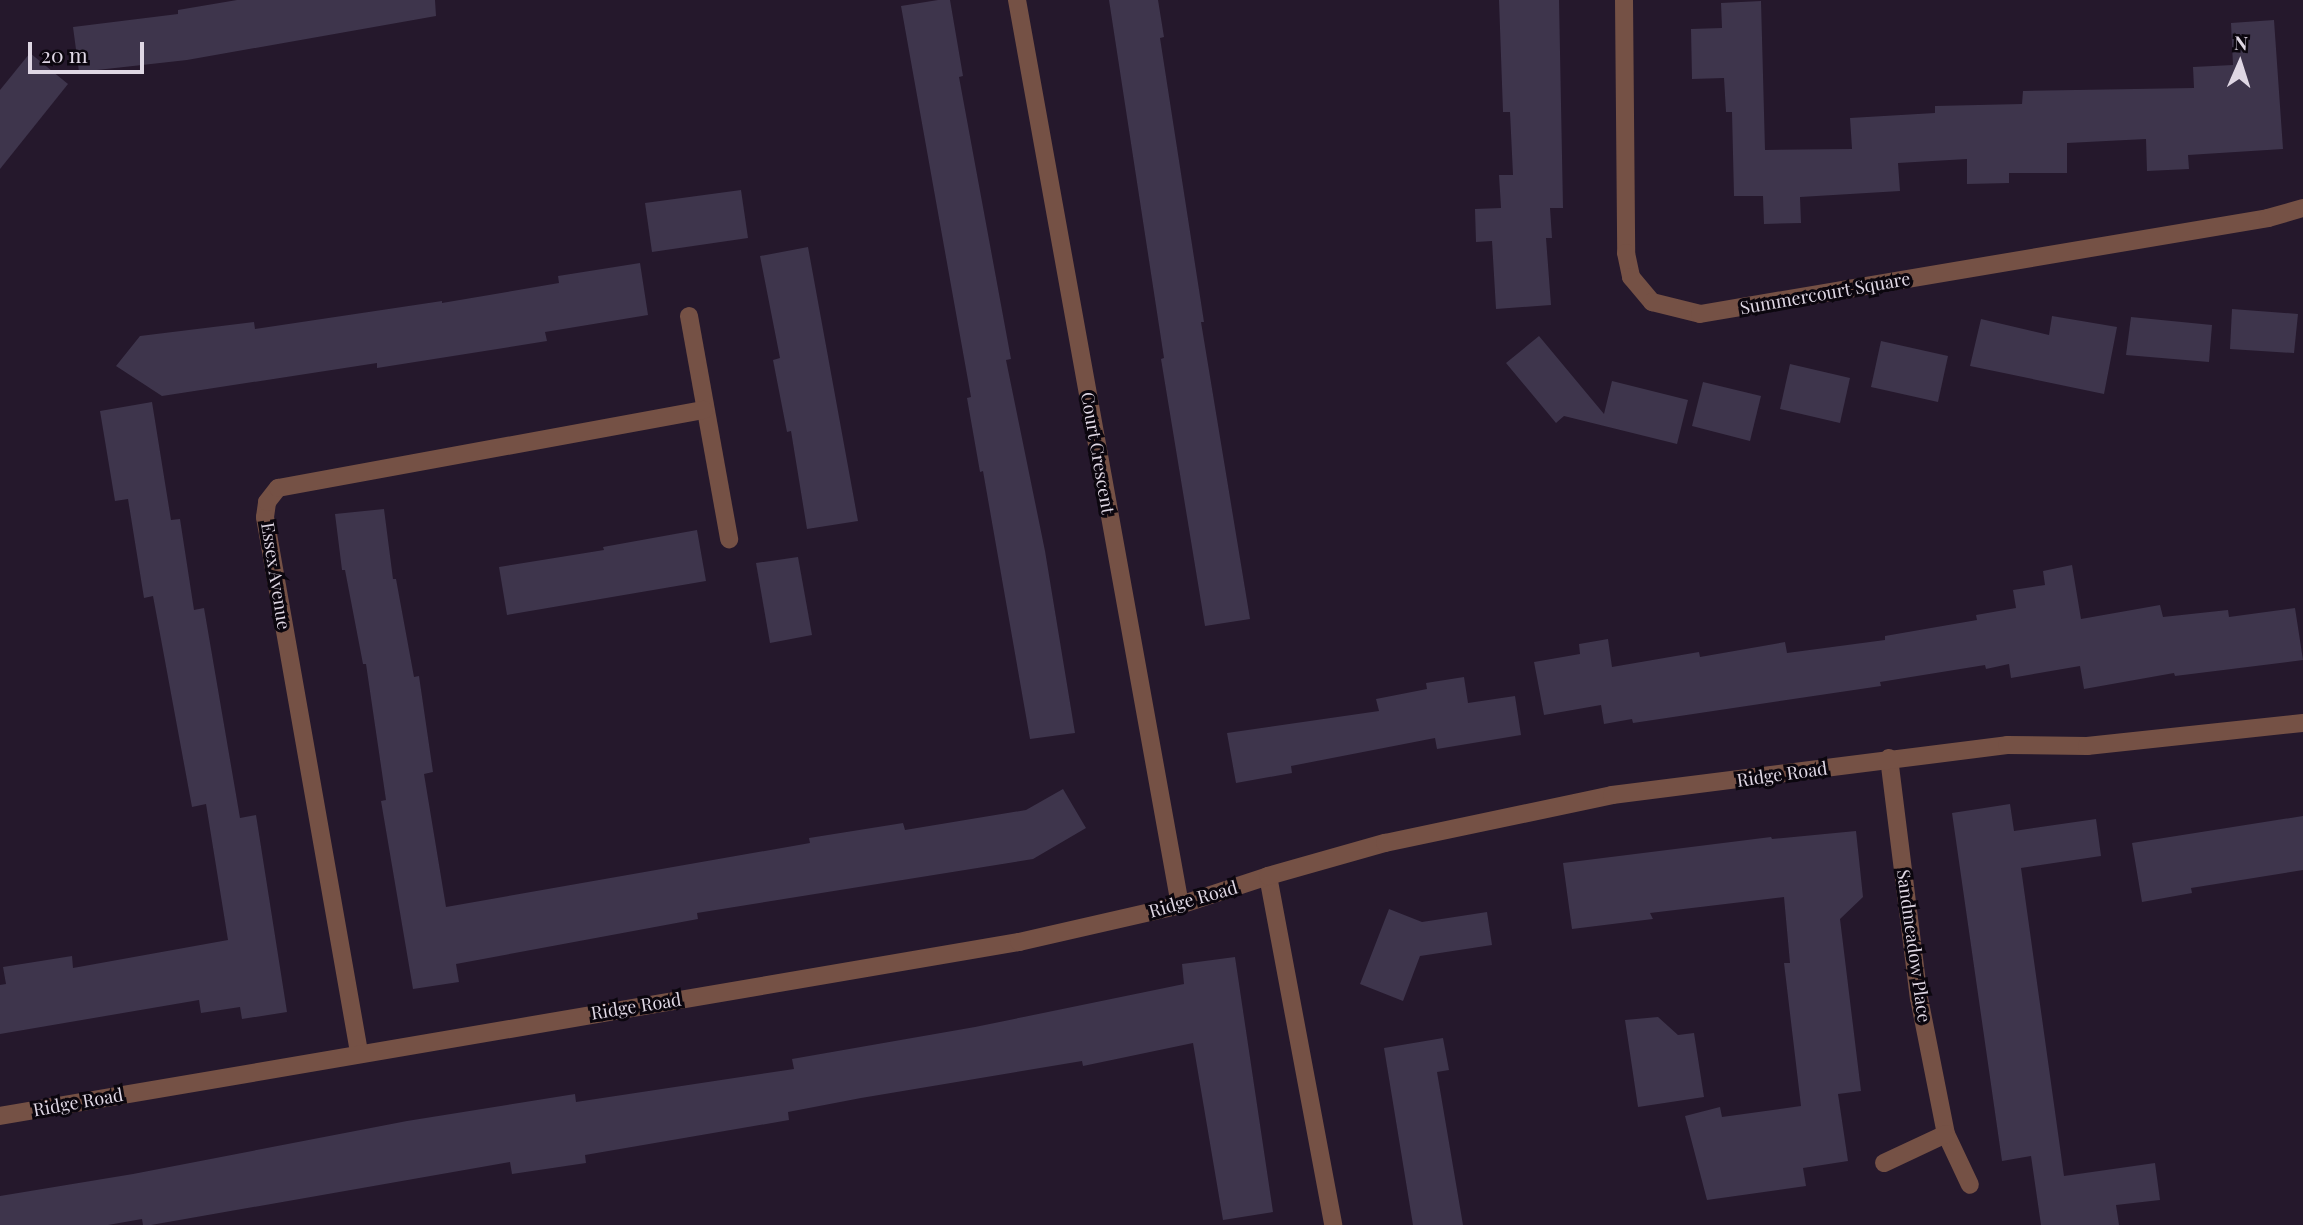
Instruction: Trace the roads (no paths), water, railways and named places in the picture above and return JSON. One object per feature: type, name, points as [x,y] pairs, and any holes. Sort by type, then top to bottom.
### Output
[{"type":"street","name":"Court Crescent","points":[[1017,0],[1180,905]]},
{"type":"street","name":"Summercourt Square","points":[[1624,0],[1626,253],[1631,277],[1651,302],[1700,314],[2268,218],[2303,208]]},
{"type":"street","points":[[689,316],[729,540]]},
{"type":"street","name":"Essex Avenue","points":[[359,1052],[265,517],[267,502],[278,488],[704,410]]},
{"type":"street","name":"Ridge Road","points":[[0,1116],[359,1052],[1019,942],[1180,905],[1268,876],[1385,843],[1612,795],[2007,745],[2087,746],[2303,723]]},
{"type":"street","name":"Sandmeadow Place","points":[[1889,758],[1919,998],[1946,1134],[1970,1185]]},
{"type":"street","points":[[1268,876],[1333,1225]]},
{"type":"street","points":[[1884,1163],[1946,1134]]}]
